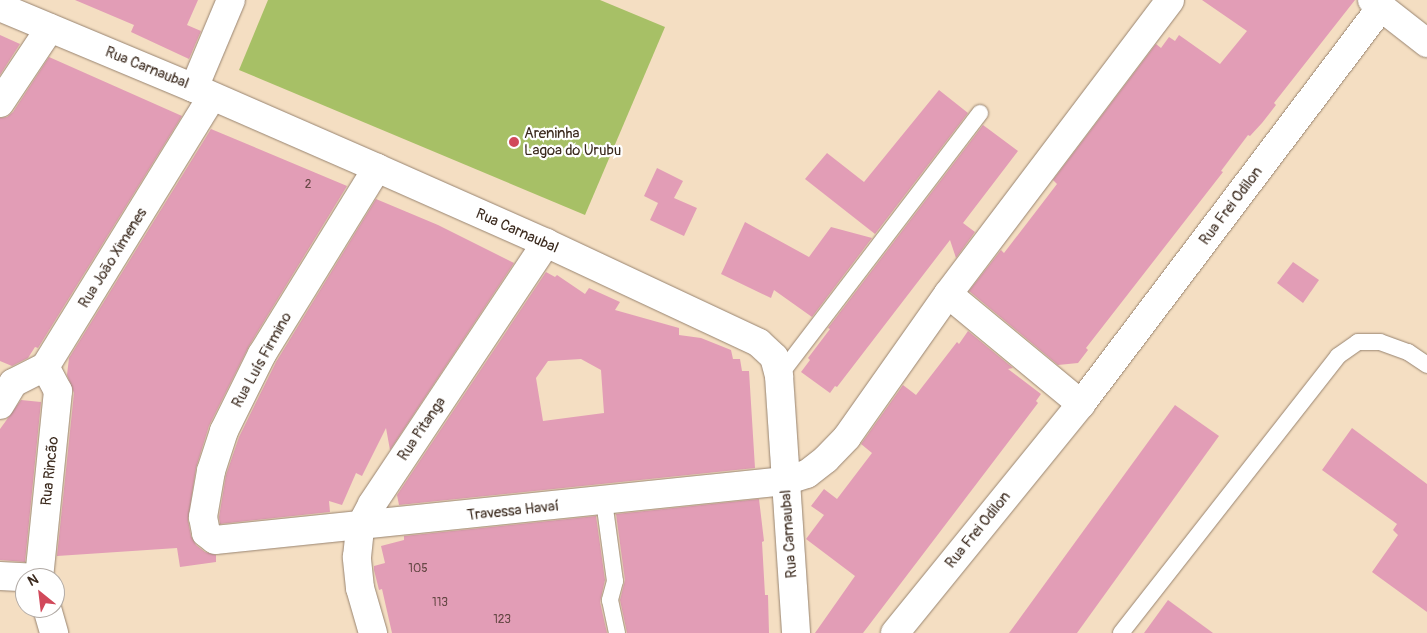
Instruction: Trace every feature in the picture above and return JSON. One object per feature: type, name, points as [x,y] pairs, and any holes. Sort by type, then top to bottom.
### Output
[{"type":"street","name":"Rua João Ximenes","points":[[45,367],[203,92],[231,0]]},
{"type":"street","points":[[786,482],[807,474],[826,459],[847,437],[948,294],[1170,0]]},
{"type":"street","name":"Rua Frei Odilon","points":[[895,633],[1081,404],[1376,4],[1427,43]]},
{"type":"street","name":"Rua Carnaubal","points":[[0,7],[203,92],[377,168],[546,243],[759,343],[774,357],[779,376],[796,633]]},
{"type":"street","points":[[0,104],[50,28]]},
{"type":"street","name":"Rua Luís Firmino","points":[[240,539],[215,540],[206,533],[203,517],[211,471],[224,431],[262,354],[377,168]]},
{"type":"street","name":"Rua Pitanga","points":[[373,633],[360,588],[357,557],[360,527],[372,504],[546,243]]},
{"type":"street","points":[[948,294],[1081,404]]},
{"type":"street","points":[[4,388],[45,367]]},
{"type":"street","name":"Rua Rincão","points":[[40,568],[58,391],[45,367]]},
{"type":"street","name":"Travessa Havaí","points":[[240,539],[786,482]]},
{"type":"street","points":[[0,576],[15,577]]},
{"type":"street","points":[[50,618],[54,633]]},
{"type":"lane","points":[[779,376],[980,113]]},
{"type":"lane","points":[[1121,633],[1338,356],[1358,342],[1380,342],[1408,352],[1427,365]]},
{"type":"lane","points":[[604,501],[614,580],[610,600],[617,633]]},
{"type":"green space","name":"Areninha Lagoa do Urubu","points":[[268,0],[600,0],[665,27],[585,215],[239,70]]},
{"type":"building","points":[[75,0],[198,0],[187,25],[201,31],[189,59],[131,32],[134,25]]},
{"type":"building","points":[[1202,0],[1355,0],[1274,103],[1276,105],[1262,123],[1250,136],[1248,135],[1221,171],[1223,172],[1086,348],[1088,350],[1078,363],[1058,365],[969,291],[1001,250],[1004,253],[1057,184],[1053,180],[1156,44],[1161,48],[1169,37],[1175,41],[1179,35],[1220,64],[1247,31]]},
{"type":"building","points":[[0,35],[20,44],[0,75]]},
{"type":"building","points":[[49,57],[182,116],[38,348],[35,347],[28,358],[12,366],[0,361],[0,118],[7,117],[13,112]]},
{"type":"building","points":[[939,90],[968,113],[875,234],[805,179],[827,153],[864,182]]},
{"type":"building","points":[[983,125],[1018,151],[963,223],[975,232],[956,258],[950,240],[837,387],[835,386],[830,393],[801,372],[810,360],[808,358],[830,329],[828,328]]},
{"type":"building","points":[[211,129],[347,186],[249,346],[209,426],[196,468],[188,520],[191,536],[196,545],[205,552],[216,555],[216,562],[180,567],[177,548],[57,556],[74,393],[67,375],[69,358]]},
{"type":"building","points":[[657,168],[683,181],[674,198],[697,208],[684,236],[650,220],[658,203],[644,196]]},
{"type":"building","points":[[376,199],[438,225],[514,263],[390,450],[386,428],[362,476],[356,473],[342,505],[329,501],[330,512],[220,524],[219,517],[226,475],[239,437],[276,362]]},
{"type":"building","points":[[745,222],[809,257],[831,227],[872,238],[812,317],[774,290],[771,298],[721,274]]},
{"type":"building","points":[[1293,262],[1319,280],[1303,303],[1277,283]]},
{"type":"building","points":[[546,272],[555,277],[557,275],[585,294],[589,288],[620,302],[615,310],[679,328],[679,335],[701,338],[731,350],[733,359],[740,359],[742,371],[749,371],[755,468],[399,505],[397,495]],"holes":[[[581,359],[601,370],[604,413],[543,421],[536,378],[548,361]]]},
{"type":"building","points":[[968,331],[1013,368],[1008,369],[1041,394],[1036,401],[1038,403],[863,633],[815,633],[855,576],[806,539],[824,515],[811,506],[824,489],[837,499],[872,453],[861,444],[903,385],[916,395],[957,342],[959,344]]},
{"type":"building","points":[[21,400],[41,402],[25,562],[0,560],[0,429]]},
{"type":"building","points":[[1175,405],[1219,436],[1077,633],[1009,633]]},
{"type":"building","points":[[1352,428],[1427,484],[1427,612],[1372,572],[1398,535],[1393,530],[1397,524],[1322,470]]},
{"type":"building","points":[[759,499],[764,541],[762,542],[765,595],[768,595],[769,633],[627,633],[620,600],[625,580],[616,514]]},
{"type":"building","points":[[596,516],[605,580],[600,602],[607,633],[392,633],[382,589],[379,590],[374,570],[374,566],[385,563],[381,546],[404,540],[404,536]]},
{"type":"building","points":[[1168,600],[1213,633],[1144,633]]},
{"type":"place","name":"Areninha Lagoa do Urubu","points":[[514,142]]}]
